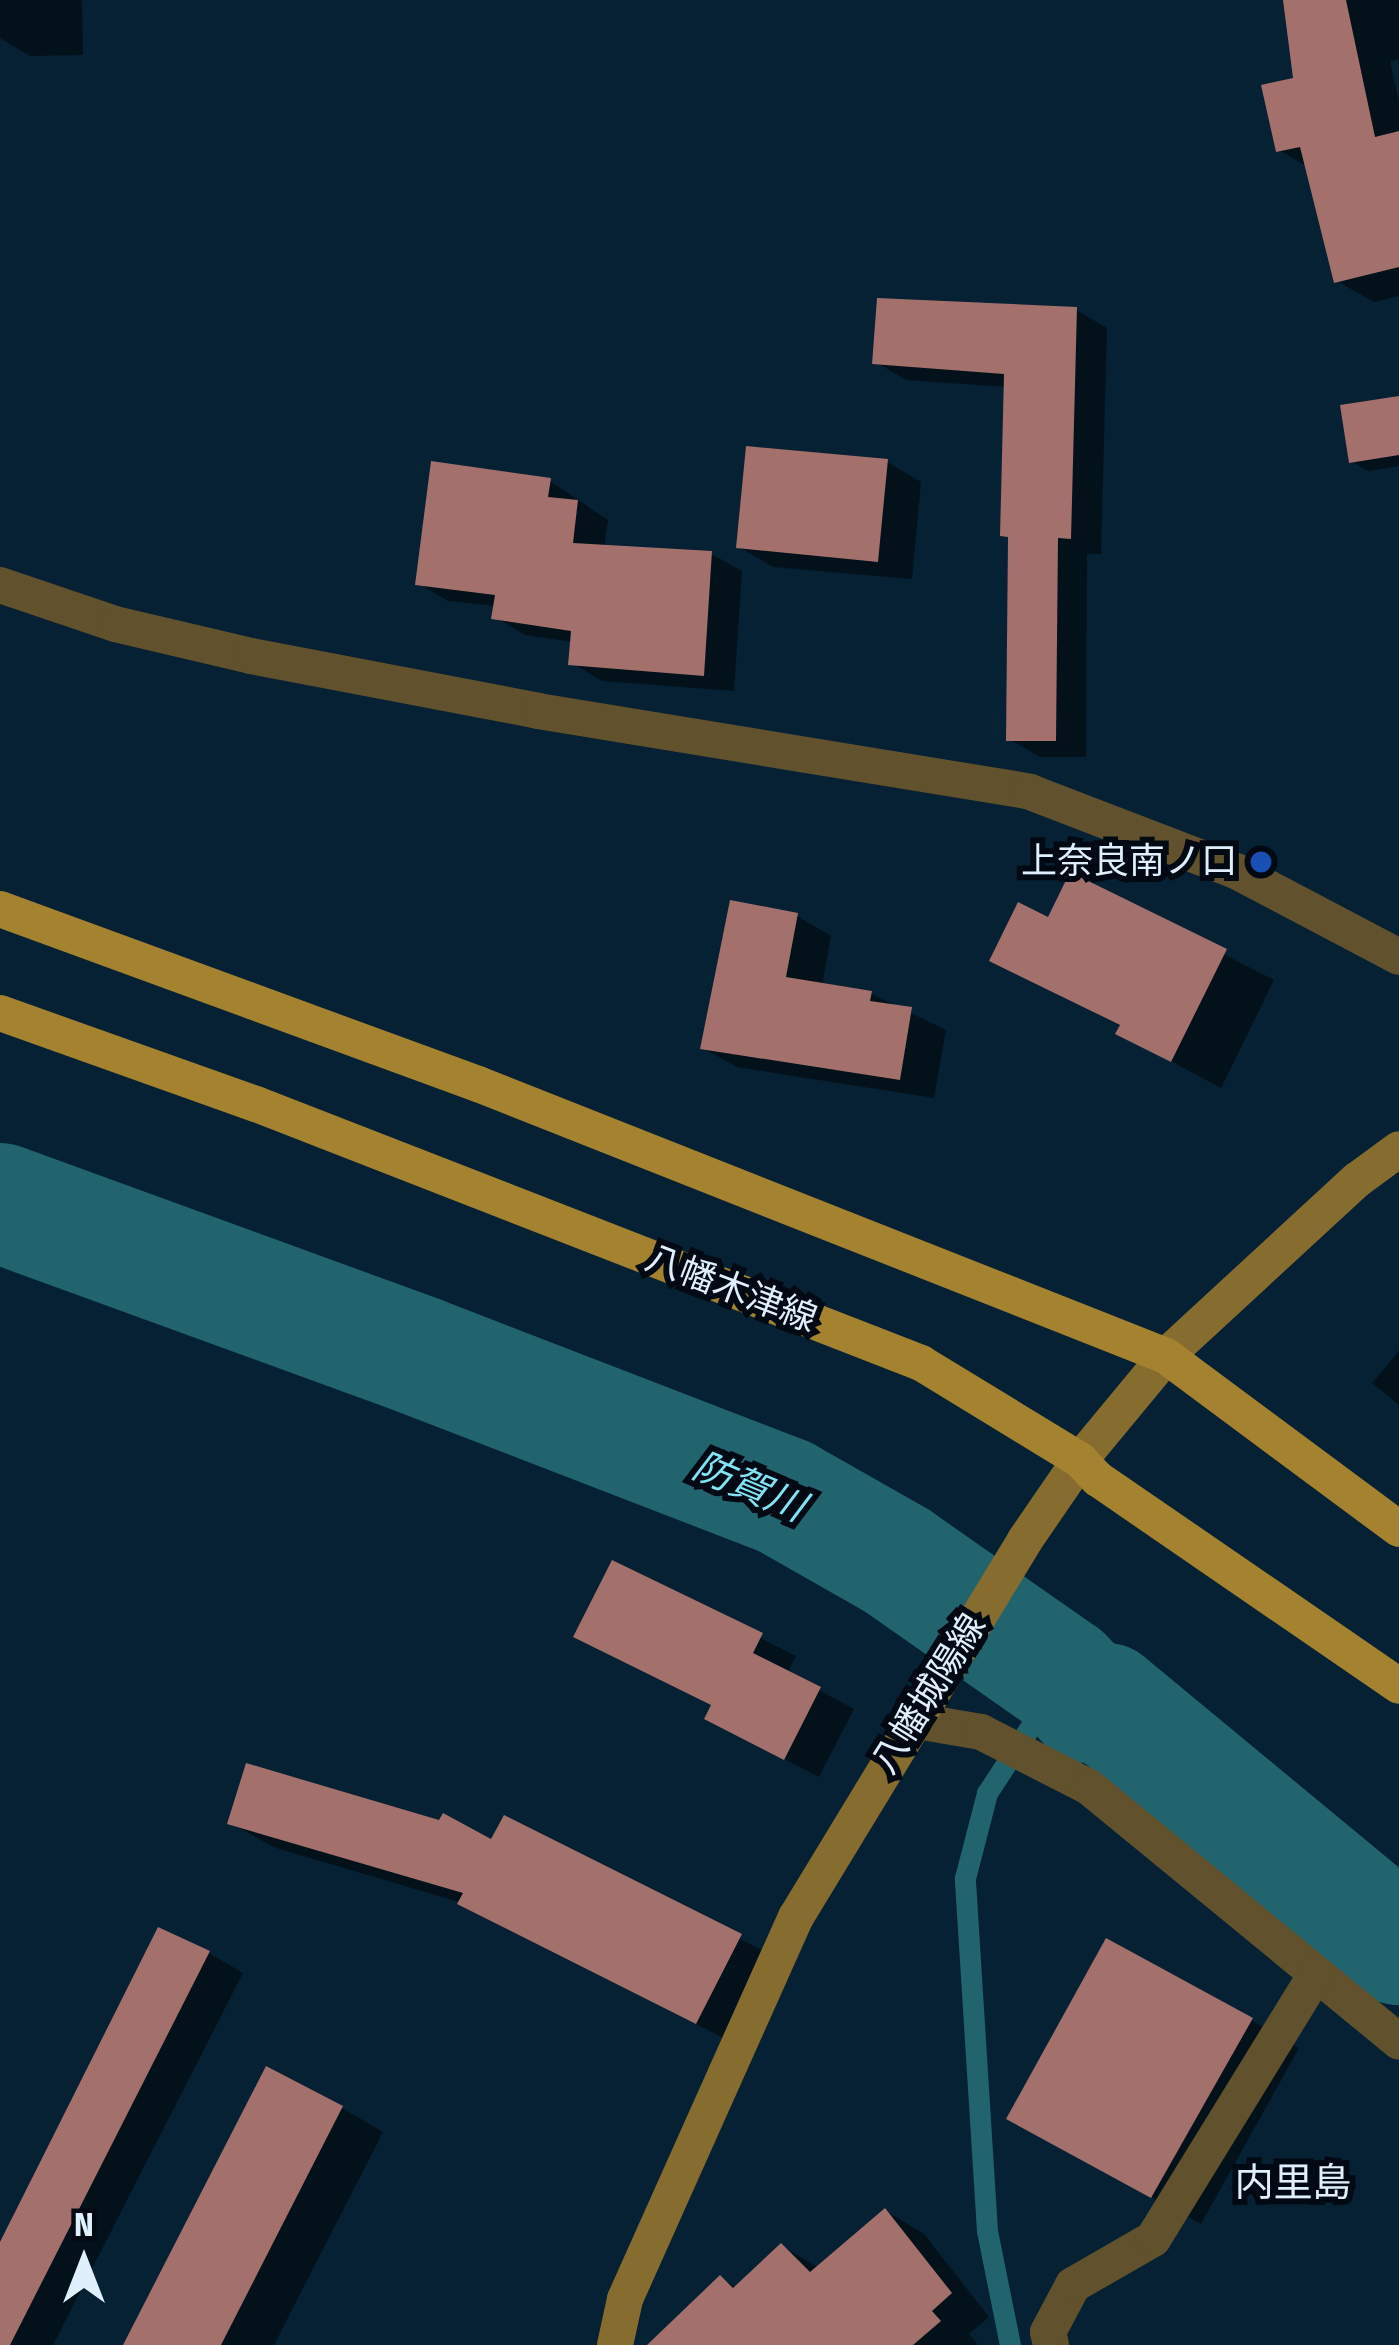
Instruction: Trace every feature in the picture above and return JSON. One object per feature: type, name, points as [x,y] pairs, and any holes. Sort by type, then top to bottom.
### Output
[{"type":"main road","points":[[0,909],[478,1084],[1166,1355],[1399,1529]]},
{"type":"main road","name":"八幡木津線","points":[[0,1013],[256,1104],[921,1363],[1080,1460],[1098,1478],[1399,1687]]},
{"type":"main road","name":"八幡城陽線","points":[[615,2345],[625,2299],[796,1917],[911,1720],[1025,1540],[1080,1460],[1166,1355],[1357,1180],[1399,1149]]},
{"type":"street","points":[[0,585],[115,624],[251,656],[538,711],[1030,792],[1236,871],[1399,958]]},
{"type":"street","points":[[911,1720],[981,1732],[1089,1787],[1399,2042]]},
{"type":"street","points":[[1051,2345],[1048,2332],[1073,2284],[1153,2240],[1316,1974]]},
{"type":"building","points":[[1283,0],[1346,0],[1375,137],[1399,131],[1399,267],[1334,283],[1300,147],[1276,152],[1261,85],[1293,78]]},
{"type":"building","points":[[877,298],[1077,307],[1071,539],[1058,538],[1056,741],[1006,741],[1008,537],[1000,536],[1004,374],[872,364]]},
{"type":"building","points":[[1399,396],[1399,455],[1349,463],[1340,405]]},
{"type":"building","points":[[746,446],[888,459],[878,562],[736,548]]},
{"type":"building","points":[[431,461],[551,478],[548,497],[578,500],[573,543],[712,551],[704,676],[568,665],[571,631],[491,619],[495,595],[415,585]]},
{"type":"building","points":[[1070,872],[1227,949],[1171,1062],[1115,1034],[1120,1025],[989,961],[1018,902],[1048,917]]},
{"type":"building","points":[[730,900],[798,913],[786,977],[872,991],[870,1001],[912,1007],[900,1080],[700,1049]]},
{"type":"building","points":[[612,1560],[763,1633],[753,1653],[821,1687],[784,1760],[704,1719],[711,1705],[573,1637]]},
{"type":"building","points":[[246,1763],[439,1820],[443,1813],[491,1839],[504,1815],[742,1934],[696,2024],[457,1904],[463,1893],[227,1824]]},
{"type":"building","points":[[158,1927],[210,1951],[10,2345],[0,2345],[0,2242]]},
{"type":"building","points":[[1106,1938],[1253,2018],[1151,2198],[1006,2119]]},
{"type":"building","points":[[266,2066],[343,2106],[221,2345],[123,2345]]},
{"type":"building","points":[[885,2208],[952,2293],[932,2311],[941,2321],[913,2345],[647,2345],[720,2275],[733,2288],[781,2243],[810,2272]]},
{"type":"waterway","name":"防賀川","points":[[0,1203],[420,1356],[785,1497],[896,1560],[1063,1677],[1088,1703],[1106,1703],[1399,1945]]},
{"type":"waterway","points":[[1010,2345],[987,2231],[965,1878],[987,1793],[1063,1677]]},
{"type":"place","name":"上奈良南ノ口","points":[[1261,862]]},
{"type":"district","name":"内里島","points":[[1293,2183]]}]
